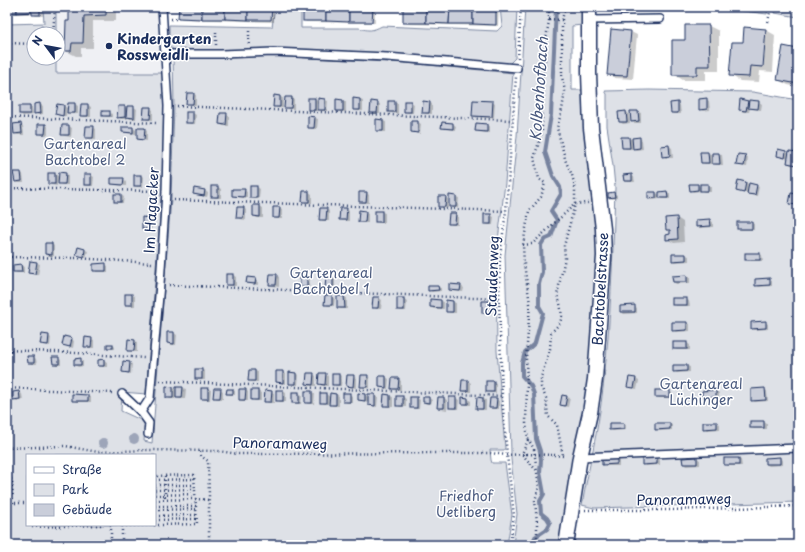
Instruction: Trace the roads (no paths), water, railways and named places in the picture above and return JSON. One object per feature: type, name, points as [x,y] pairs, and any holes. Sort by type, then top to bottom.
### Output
[{"type":"street","name":"Bachtobelstrasse","points":[[566,545],[580,456],[590,413],[595,379],[604,256],[603,229],[591,128],[589,13]]},
{"type":"lane","name":"Im Hagacker","points":[[141,412],[150,398],[152,381],[166,199],[168,106],[162,7]]},
{"type":"lane","points":[[589,13],[660,19]]},
{"type":"lane","points":[[165,54],[273,52],[387,58],[517,68]]},
{"type":"lane","points":[[122,394],[141,412],[149,423],[148,434]]},
{"type":"lane","points":[[580,456],[798,448]]},
{"type":"waterway","name":"Kolbenhofbach","points":[[533,545],[532,544],[535,537],[547,529],[550,523],[541,513],[540,501],[544,494],[540,472],[540,451],[536,439],[534,394],[531,386],[522,376],[522,363],[525,352],[535,343],[543,313],[539,306],[539,284],[542,272],[541,245],[544,240],[551,237],[557,220],[551,211],[561,194],[560,187],[553,176],[545,152],[551,115],[556,7]]},
{"type":"place","name":"Kindergarten Rossweidli","points":[[109,46]]},
{"type":"park label","name":"Gartenareal Bachtobel 2","points":[[85,152]]},
{"type":"park label","name":"Gartenareal Bachtobel 1","points":[[331,280]]},
{"type":"park label","name":"Gartenareal Lüchinger","points":[[701,392]]},
{"type":"park label","name":"Friedhof Uetliberg","points":[[466,504]]}]
